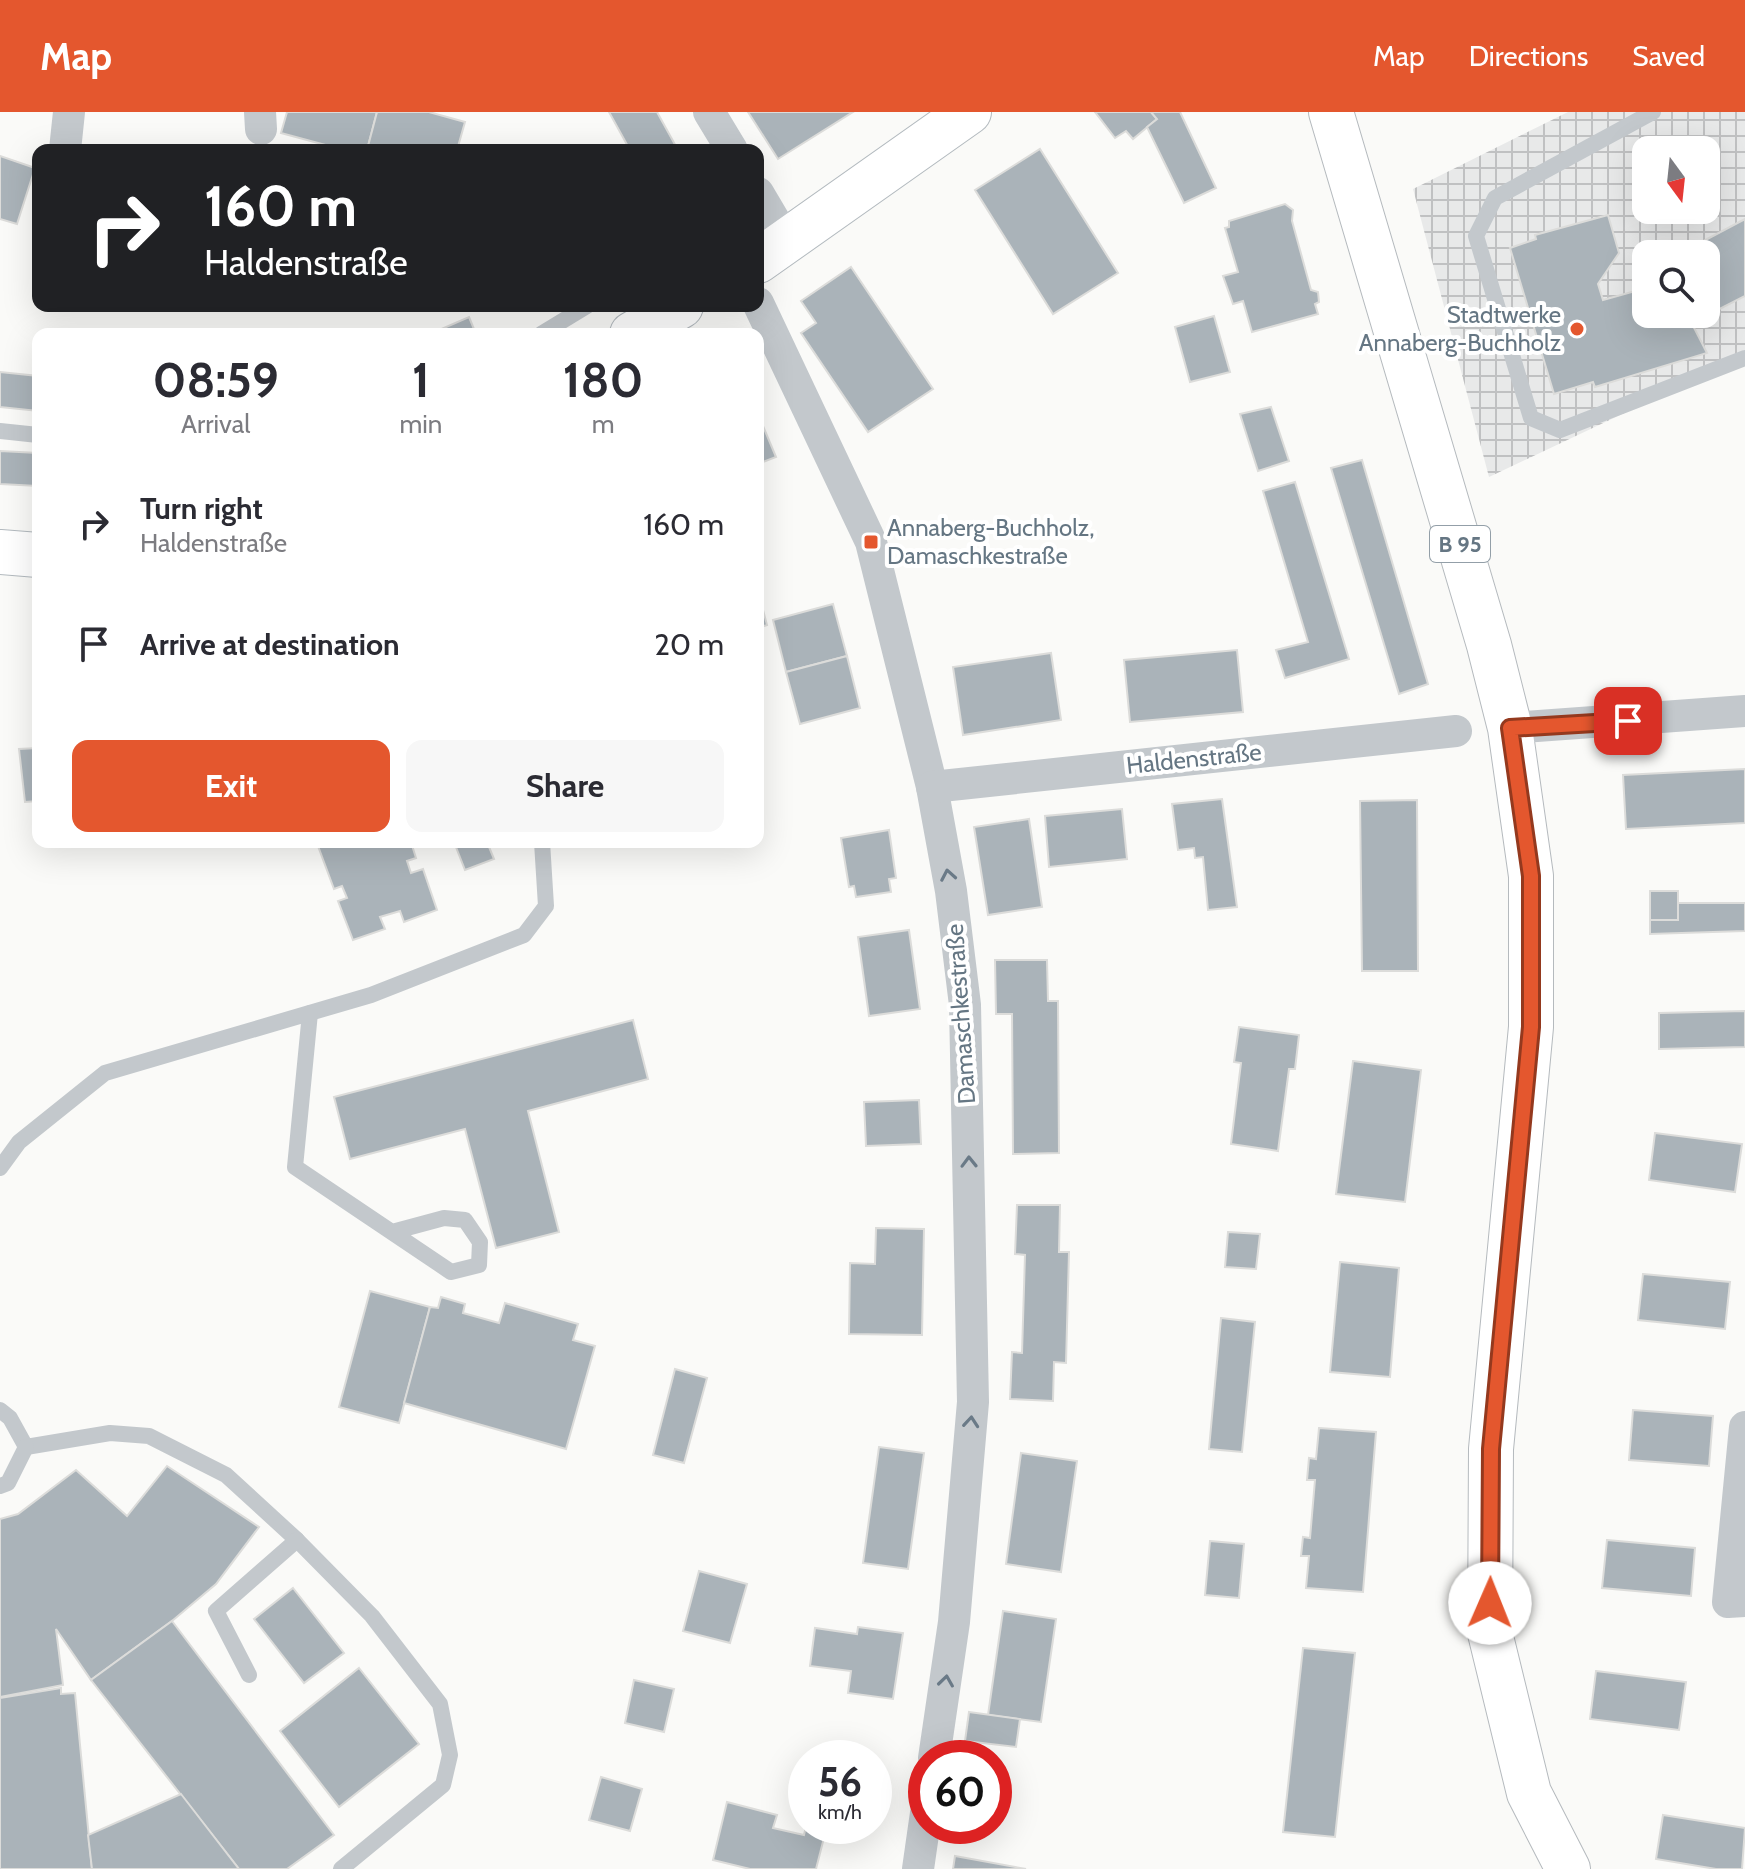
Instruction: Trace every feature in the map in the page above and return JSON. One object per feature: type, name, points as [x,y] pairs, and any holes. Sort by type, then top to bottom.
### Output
[{"type":"main road","points":[[772,251],[969,112]]},
{"type":"main road","name":"B 95","points":[[1331,112],[1489,645],[1510,728],[1531,876],[1531,1027],[1491,1449],[1490,1633],[1529,1793],[1568,1869]]},
{"type":"main road","points":[[0,552],[32,555]]},
{"type":"street","points":[[66,144],[69,112]]},
{"type":"street","points":[[709,112],[728,144]]},
{"type":"street","points":[[764,218],[772,251]]},
{"type":"street","name":"Damaschkestraße","points":[[762,312],[871,542],[932,787],[951,891],[965,1005],[973,1402],[954,1622],[937,1740]]},
{"type":"street","points":[[1510,728],[1745,711]]},
{"type":"street","name":"Haldenstraße","points":[[932,787],[1456,731]]},
{"type":"street","points":[[1745,1427],[1728,1602],[1745,1601]]},
{"type":"street","points":[[918,1869],[922,1844]]},
{"type":"lane","points":[[1653,112],[1495,198],[1476,236],[1531,418],[1560,430],[1745,358]]},
{"type":"lane","points":[[551,328],[577,312]]},
{"type":"lane","points":[[0,431],[32,434]]},
{"type":"lane","points":[[0,1168],[19,1142],[105,1073],[371,995],[524,935],[546,906],[542,848]]},
{"type":"lane","points":[[310,1013],[295,1167],[451,1272],[479,1265],[480,1242],[465,1220],[444,1218],[392,1232]]},
{"type":"lane","points":[[0,1410],[10,1418],[26,1447]]},
{"type":"lane","points":[[26,1447],[110,1433],[149,1436],[226,1475],[297,1540],[372,1616],[440,1704],[450,1755],[443,1785],[341,1869]]},
{"type":"lane","points":[[0,1486],[8,1483],[26,1447]]},
{"type":"lane","points":[[249,1675],[216,1611],[297,1540]]},
{"type":"shaded area","points":[[1568,112],[1745,112],[1745,356],[1489,477],[1413,189]]},
{"type":"building","points":[[287,112],[377,112],[369,144],[322,144],[281,133]]},
{"type":"building","points":[[377,112],[429,112],[465,122],[459,144],[369,144]]},
{"type":"building","points":[[609,112],[657,112],[675,144],[627,144]]},
{"type":"building","points":[[748,112],[853,112],[778,159]]},
{"type":"building","points":[[1095,112],[1151,112],[1157,119],[1133,139],[1126,131],[1115,138]]},
{"type":"building","points":[[1151,112],[1180,112],[1216,188],[1184,203],[1147,127],[1157,119]]},
{"type":"building","points":[[1040,149],[1118,273],[1053,314],[975,190]]},
{"type":"building","points":[[0,156],[32,167],[32,177],[17,224],[0,219]]},
{"type":"building","points":[[1285,204],[1293,210],[1292,221],[1311,290],[1318,292],[1319,302],[1315,304],[1318,314],[1252,332],[1243,301],[1233,304],[1223,276],[1238,272],[1225,228],[1229,227],[1229,221]]},
{"type":"building","points":[[1608,215],[1619,253],[1598,284],[1603,300],[1632,292],[1632,328],[1694,328],[1707,353],[1595,387],[1593,382],[1554,394],[1510,248],[1536,239],[1535,235]]},
{"type":"building","points":[[1745,219],[1745,296],[1720,309],[1720,240],[1705,240]]},
{"type":"building","points":[[851,267],[933,389],[868,432],[801,333],[816,323],[801,301]]},
{"type":"building","points":[[1214,316],[1230,372],[1190,382],[1175,327]]},
{"type":"building","points":[[469,317],[474,328],[444,328]]},
{"type":"building","points":[[0,372],[32,375],[32,410],[0,407]]},
{"type":"building","points":[[1271,407],[1289,461],[1258,471],[1240,414]]},
{"type":"building","points":[[764,428],[776,457],[764,462]]},
{"type":"building","points":[[0,451],[32,453],[32,486],[0,484]]},
{"type":"building","points":[[1362,460],[1428,684],[1399,694],[1331,468]]},
{"type":"building","points":[[1295,482],[1349,659],[1285,678],[1276,650],[1308,642],[1263,491]]},
{"type":"building","points":[[833,604],[847,656],[786,672],[773,620]]},
{"type":"building","points":[[1237,650],[1243,712],[1130,722],[1124,660]]},
{"type":"building","points":[[1051,653],[1061,720],[963,735],[953,667]]},
{"type":"building","points":[[847,656],[860,708],[800,724],[786,672]]},
{"type":"building","points":[[32,748],[32,801],[25,802],[19,749]]},
{"type":"building","points":[[1745,769],[1745,823],[1626,829],[1623,775]]},
{"type":"building","points":[[1222,799],[1237,907],[1208,910],[1203,857],[1195,858],[1194,848],[1178,850],[1172,804]]},
{"type":"building","points":[[1417,800],[1418,971],[1362,971],[1360,801]]},
{"type":"building","points":[[1122,809],[1127,859],[1049,867],[1045,816]]},
{"type":"building","points":[[1029,819],[1042,907],[988,915],[974,827]]},
{"type":"building","points":[[889,830],[896,878],[889,879],[891,892],[856,897],[854,886],[849,887],[841,838]]},
{"type":"building","points":[[319,848],[413,848],[416,858],[407,861],[411,873],[423,869],[437,910],[404,922],[400,911],[380,917],[385,929],[353,940],[338,901],[347,898],[342,886],[334,889]]},
{"type":"building","points":[[456,848],[489,848],[494,859],[465,870]]},
{"type":"building","points":[[1650,891],[1678,891],[1678,920],[1650,920]]},
{"type":"building","points":[[1678,903],[1745,903],[1745,931],[1650,934],[1650,920],[1678,920]]},
{"type":"building","points":[[909,930],[920,1009],[869,1016],[858,937]]},
{"type":"building","points":[[995,960],[1047,960],[1048,1001],[1058,1001],[1059,1153],[1013,1154],[1012,1014],[996,1014]]},
{"type":"building","points":[[1745,1011],[1745,1047],[1659,1049],[1659,1013]]},
{"type":"building","points":[[633,1020],[648,1079],[528,1111],[559,1232],[496,1248],[465,1129],[350,1159],[334,1097]]},
{"type":"building","points":[[1239,1027],[1299,1035],[1295,1069],[1289,1069],[1278,1151],[1231,1144],[1241,1063],[1234,1062]]},
{"type":"building","points":[[1353,1061],[1421,1070],[1405,1202],[1336,1194]]},
{"type":"building","points":[[919,1100],[921,1144],[866,1146],[864,1102]]},
{"type":"building","points":[[1655,1133],[1742,1144],[1735,1192],[1649,1180]]},
{"type":"building","points":[[1017,1205],[1060,1205],[1059,1252],[1069,1252],[1066,1363],[1054,1362],[1053,1401],[1010,1399],[1012,1352],[1022,1353],[1025,1255],[1015,1254]]},
{"type":"building","points":[[876,1228],[924,1229],[922,1335],[849,1334],[850,1263],[875,1264]]},
{"type":"building","points":[[1228,1232],[1260,1234],[1256,1269],[1225,1267]]},
{"type":"building","points":[[1340,1262],[1399,1268],[1390,1377],[1330,1372]]},
{"type":"building","points":[[1643,1274],[1730,1282],[1725,1329],[1638,1320]]},
{"type":"building","points":[[370,1291],[430,1307],[399,1423],[339,1407]]},
{"type":"building","points":[[441,1297],[465,1304],[463,1313],[499,1323],[505,1303],[578,1324],[573,1340],[595,1346],[566,1449],[404,1403],[430,1307],[438,1308]]},
{"type":"building","points":[[1221,1318],[1255,1322],[1242,1452],[1209,1449]]},
{"type":"building","points":[[675,1369],[707,1378],[684,1463],[653,1455]]},
{"type":"building","points":[[1633,1410],[1713,1416],[1709,1466],[1629,1460]]},
{"type":"building","points":[[1319,1428],[1376,1432],[1363,1592],[1306,1588],[1309,1556],[1301,1556],[1303,1537],[1310,1538],[1315,1480],[1307,1480],[1309,1458],[1316,1459]]},
{"type":"building","points":[[879,1447],[924,1453],[908,1569],[863,1563]]},
{"type":"building","points":[[1021,1453],[1077,1461],[1061,1572],[1006,1564]]},
{"type":"building","points":[[167,1466],[259,1527],[216,1584],[172,1621],[91,1680],[56,1629],[63,1685],[0,1697],[0,1519],[18,1514],[76,1470],[127,1516]]},
{"type":"building","points":[[1607,1540],[1695,1548],[1691,1596],[1602,1588]]},
{"type":"building","points":[[1210,1541],[1244,1544],[1239,1598],[1205,1595]]},
{"type":"building","points":[[699,1571],[747,1584],[730,1643],[683,1631]]},
{"type":"building","points":[[293,1588],[344,1653],[304,1683],[254,1619]]},
{"type":"building","points":[[1003,1611],[1056,1619],[1041,1722],[988,1715]]},
{"type":"building","points":[[172,1621],[334,1835],[287,1869],[239,1869],[91,1680]]},
{"type":"building","points":[[858,1627],[903,1633],[893,1699],[848,1693],[851,1671],[810,1666],[815,1628],[857,1634]]},
{"type":"building","points":[[1303,1648],[1355,1653],[1335,1837],[1283,1832]]},
{"type":"building","points":[[359,1668],[419,1744],[339,1807],[280,1731]]},
{"type":"building","points":[[1596,1671],[1686,1682],[1679,1730],[1590,1719]]},
{"type":"building","points":[[634,1680],[674,1689],[664,1732],[625,1723]]},
{"type":"building","points":[[61,1688],[61,1694],[75,1693],[92,1869],[0,1869],[0,1698]]},
{"type":"building","points":[[969,1712],[1020,1719],[1016,1747],[1012,1747],[1012,1740],[965,1740]]},
{"type":"building","points":[[601,1777],[642,1789],[630,1831],[589,1820]]},
{"type":"building","points":[[181,1794],[239,1869],[92,1869],[88,1835]]},
{"type":"building","points":[[727,1802],[777,1815],[773,1828],[788,1831],[788,1844],[822,1844],[816,1869],[750,1869],[713,1860]]},
{"type":"building","points":[[1663,1815],[1745,1828],[1742,1869],[1716,1869],[1656,1859]]},
{"type":"building","points":[[955,1856],[1026,1869],[953,1869]]},
{"type":"place","name":"Stadtwerke Annaberg-Buchholz","points":[[1577,329]]},
{"type":"place","name":"Annaberg-Buchholz, Damaschkestraße","points":[[871,542]]},
{"type":"route","points":[[1490,1603],[1491,1449],[1531,1027],[1531,876],[1510,728],[1628,721]]}]
